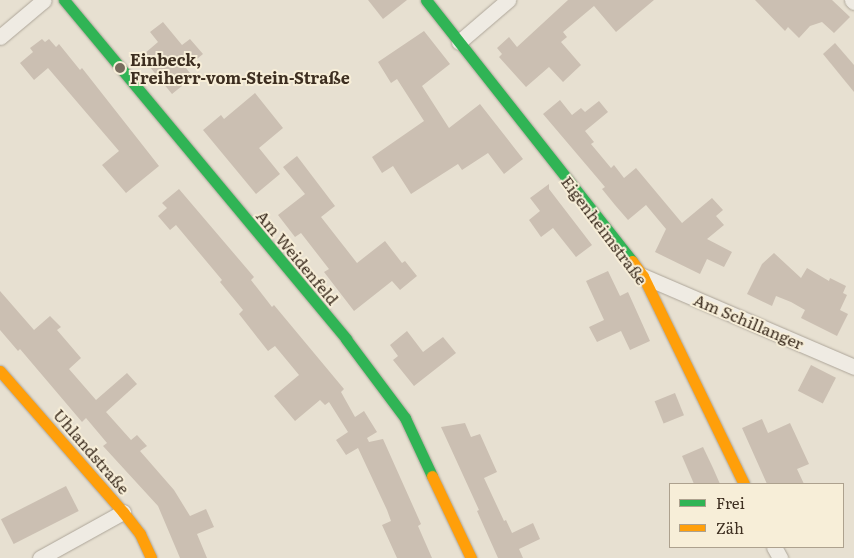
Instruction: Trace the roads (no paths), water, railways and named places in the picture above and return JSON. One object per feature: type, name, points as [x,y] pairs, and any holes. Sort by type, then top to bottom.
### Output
[{"type":"street","points":[[0,37],[44,0]]},
{"type":"street","name":"Am Weidenfeld","points":[[64,0],[346,339],[405,418],[471,558]]},
{"type":"street","name":"Eigenheimstraße","points":[[426,0],[643,276],[744,483]]},
{"type":"street","points":[[459,42],[508,0]]},
{"type":"street","name":"Am Schillanger","points":[[643,276],[854,368]]},
{"type":"street","name":"Uhlandstraße","points":[[0,371],[123,512],[140,534],[151,558]]},
{"type":"street","points":[[40,558],[123,512]]},
{"type":"place","name":"Einbeck, Freiherr-vom-Stein-Straße","points":[[120,68]]}]
